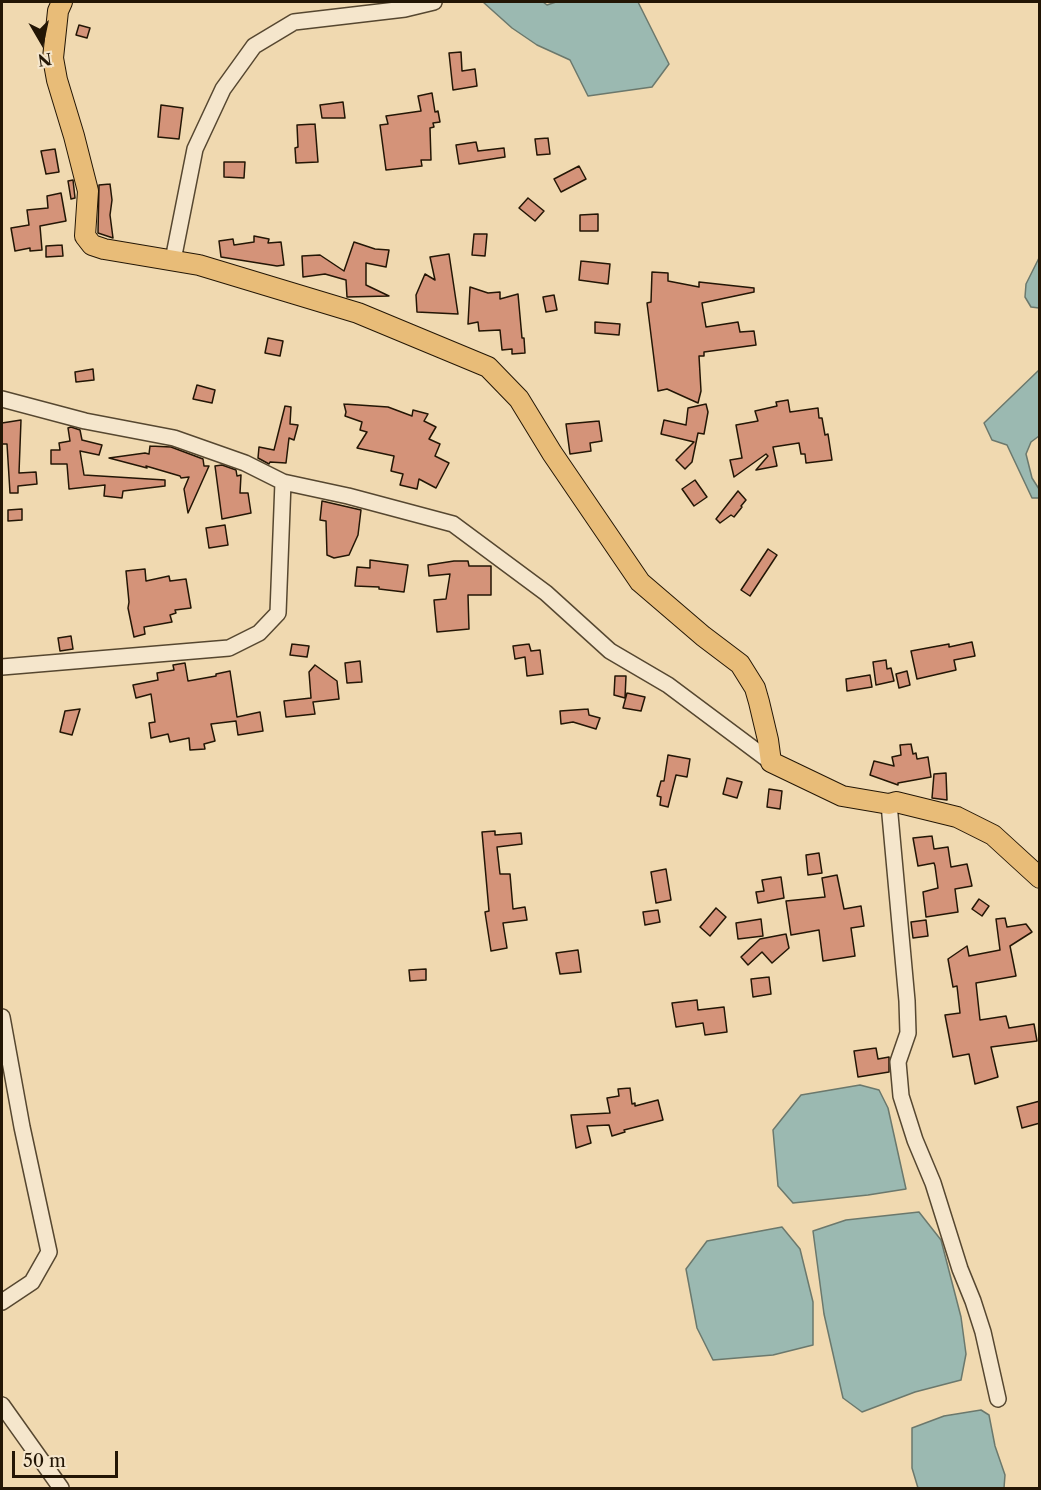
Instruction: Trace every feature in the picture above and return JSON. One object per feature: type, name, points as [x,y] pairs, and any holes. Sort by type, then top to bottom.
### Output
[{"type":"main road","points":[[62,2],[58,11],[53,58],[88,191],[85,236],[92,245],[199,265],[358,313],[488,367],[519,399],[552,453],[640,582],[703,636],[740,664],[759,702],[771,762],[842,796],[889,804],[896,802],[957,817],[993,835],[1040,878]]},
{"type":"street","points":[[173,260],[195,149],[223,89],[254,46],[294,22],[405,9],[434,2]]},
{"type":"street","points":[[2,399],[85,422],[174,438],[245,463],[283,482],[348,496],[453,524],[546,593],[610,651],[668,685],[771,762]]},
{"type":"street","points":[[2,667],[229,648],[259,633],[278,613],[283,482]]},
{"type":"street","points":[[889,804],[907,1001],[908,1033],[898,1062],[901,1096],[983,1332],[998,1399]]},
{"type":"street","points":[[2,1017],[24,1138],[49,1252],[32,1282],[2,1302]]},
{"type":"street","points":[[2,1405],[61,1488]]},
{"type":"water","points":[[483,2],[543,2],[547,5],[556,2],[638,2],[669,64],[652,87],[588,96],[570,60],[537,45],[512,28]]},
{"type":"water","points":[[1039,258],[1039,308],[1031,307],[1025,297],[1026,284]]},
{"type":"water","points":[[1039,370],[1039,436],[1031,442],[1026,454],[1032,478],[1039,489],[1039,498],[1032,498],[1007,445],[992,440],[984,423]]},
{"type":"water","points":[[860,1085],[879,1090],[888,1108],[906,1189],[793,1203],[778,1186],[773,1130],[801,1095]]},
{"type":"water","points":[[919,1212],[941,1240],[961,1317],[966,1354],[961,1380],[915,1392],[862,1412],[843,1398],[824,1314],[813,1231],[846,1220]]},
{"type":"water","points":[[782,1227],[800,1249],[813,1302],[813,1345],[773,1355],[713,1360],[697,1328],[686,1269],[707,1241]]},
{"type":"water","points":[[981,1410],[989,1415],[995,1446],[1005,1475],[1004,1488],[918,1488],[912,1468],[912,1428],[944,1416]]},
{"type":"building","points":[[79,25],[90,28],[87,38],[76,35]]},
{"type":"building","points":[[461,52],[462,71],[475,69],[477,86],[453,90],[449,53]]},
{"type":"building","points":[[432,93],[435,112],[438,111],[440,122],[433,123],[434,127],[430,128],[431,160],[421,160],[422,166],[386,170],[380,125],[388,124],[386,116],[421,111],[418,96]]},
{"type":"building","points":[[343,102],[345,118],[322,118],[320,105]]},
{"type":"building","points":[[161,105],[183,108],[179,139],[158,137]]},
{"type":"building","points":[[315,124],[318,162],[296,163],[297,125]]},
{"type":"building","points":[[548,138],[550,154],[537,155],[535,139]]},
{"type":"building","points":[[476,142],[478,151],[504,148],[505,157],[459,164],[456,145]]},
{"type":"building","points":[[55,149],[59,172],[46,174],[41,151]]},
{"type":"building","points":[[224,162],[245,162],[244,178],[224,177]]},
{"type":"building","points":[[579,166],[586,179],[561,192],[554,179]]},
{"type":"building","points":[[73,180],[75,198],[71,199],[68,181]]},
{"type":"building","points":[[110,184],[113,238],[98,233],[99,185]]},
{"type":"building","points":[[61,193],[66,221],[40,226],[42,250],[30,251],[30,248],[15,251],[11,228],[29,225],[27,210],[48,208],[47,196]]},
{"type":"building","points":[[528,198],[544,211],[535,221],[519,208]]},
{"type":"building","points":[[598,214],[598,231],[580,231],[580,215]]},
{"type":"building","points":[[474,234],[487,234],[485,256],[472,255]]},
{"type":"building","points":[[254,236],[269,239],[268,243],[281,242],[284,265],[277,266],[221,257],[219,241],[233,239],[234,245],[254,242]]},
{"type":"building","points":[[354,242],[375,249],[389,250],[386,267],[366,263],[366,285],[389,296],[347,297],[346,280],[325,274],[303,277],[302,256],[320,255],[344,271]]},
{"type":"building","points":[[62,245],[63,256],[46,257],[46,246]]},
{"type":"building","points":[[449,254],[458,314],[417,312],[416,295],[425,274],[435,280],[430,257]]},
{"type":"building","points":[[581,261],[610,264],[608,284],[579,280]]},
{"type":"building","points":[[652,272],[668,273],[668,281],[699,287],[699,282],[754,288],[754,292],[702,303],[706,327],[738,322],[740,332],[754,331],[756,345],[704,352],[704,356],[699,356],[701,391],[698,403],[667,389],[658,391],[647,303],[651,302]]},
{"type":"building","points":[[470,287],[488,293],[500,292],[500,299],[518,294],[525,353],[512,354],[512,349],[502,350],[500,330],[479,331],[478,322],[468,324]]},
{"type":"building","points":[[554,295],[557,310],[546,312],[543,297]]},
{"type":"building","points":[[595,322],[620,324],[619,335],[595,333]]},
{"type":"building","points":[[268,338],[283,341],[280,356],[265,353]]},
{"type":"building","points":[[93,369],[94,380],[76,382],[75,372]]},
{"type":"building","points":[[197,385],[215,390],[212,403],[193,399]]},
{"type":"building","points":[[788,400],[790,412],[818,408],[825,435],[828,434],[832,460],[806,463],[805,454],[801,454],[799,443],[773,447],[777,466],[756,470],[768,456],[766,454],[734,477],[730,460],[742,458],[736,425],[758,421],[755,411],[777,406],[776,402]]},
{"type":"building","points":[[344,404],[388,407],[412,416],[413,410],[428,414],[424,421],[436,427],[429,439],[440,444],[435,456],[449,463],[436,488],[419,479],[417,489],[400,485],[403,474],[391,471],[394,456],[357,448],[367,432],[360,430],[362,422],[345,416]]},
{"type":"building","points":[[706,404],[708,412],[704,434],[698,433],[692,462],[685,469],[676,460],[694,442],[661,434],[664,420],[686,425],[688,408]]},
{"type":"building","points":[[285,406],[291,407],[290,424],[298,425],[294,440],[289,438],[286,463],[270,462],[269,464],[258,458],[259,447],[274,450]]},
{"type":"building","points":[[21,420],[19,473],[36,472],[37,484],[18,486],[18,493],[10,493],[7,444],[2,444],[2,423]]},
{"type":"building","points":[[599,421],[602,441],[590,443],[591,451],[570,454],[566,424]]},
{"type":"building","points":[[68,428],[80,430],[82,440],[102,445],[99,455],[80,451],[84,475],[165,480],[165,486],[123,491],[122,498],[104,496],[105,485],[69,489],[67,464],[51,464],[51,450],[60,450],[59,443],[70,441]]},
{"type":"building","points":[[150,446],[171,447],[203,459],[204,466],[209,466],[188,513],[184,489],[189,477],[181,478],[146,466],[147,468],[109,458],[149,454]]},
{"type":"building","points":[[222,465],[236,470],[237,476],[241,475],[240,493],[248,493],[251,513],[222,519],[215,466]]},
{"type":"building","points":[[695,480],[707,497],[694,506],[682,489]]},
{"type":"building","points":[[738,491],[746,500],[734,517],[731,515],[720,523],[716,519]]},
{"type":"building","points":[[322,501],[361,510],[358,535],[349,555],[334,558],[327,555],[326,521],[320,520]]},
{"type":"building","points":[[22,509],[22,520],[8,521],[8,510]]},
{"type":"building","points":[[225,525],[228,545],[209,548],[206,528]]},
{"type":"building","points":[[768,549],[777,555],[750,596],[741,590]]},
{"type":"building","points":[[370,560],[408,565],[404,592],[379,589],[379,587],[355,586],[357,567],[370,568]]},
{"type":"building","points":[[468,561],[469,566],[491,566],[491,595],[468,595],[469,629],[437,632],[434,600],[446,599],[450,574],[429,576],[428,565]]},
{"type":"building","points":[[145,569],[146,581],[169,576],[170,581],[186,579],[191,608],[175,610],[176,613],[170,615],[172,622],[144,627],[145,634],[134,637],[128,608],[126,571]]},
{"type":"building","points":[[71,636],[73,649],[60,651],[58,638]]},
{"type":"building","points":[[972,642],[975,656],[954,660],[956,670],[917,679],[911,651]]},
{"type":"building","points":[[292,644],[309,646],[307,657],[290,655]]},
{"type":"building","points":[[529,644],[531,651],[540,650],[543,674],[527,676],[525,657],[515,659],[513,646]]},
{"type":"building","points":[[886,660],[887,669],[891,668],[894,681],[876,685],[873,662]]},
{"type":"building","points":[[360,661],[362,682],[347,683],[345,663]]},
{"type":"building","points":[[185,663],[188,681],[230,671],[237,717],[260,712],[263,731],[238,735],[236,721],[211,724],[215,741],[204,744],[205,749],[190,750],[189,738],[170,742],[168,734],[151,738],[149,723],[155,722],[151,694],[136,698],[133,685],[158,680],[157,673],[174,670],[173,665]]},
{"type":"building","points":[[315,665],[337,681],[339,699],[313,702],[315,714],[286,717],[284,701],[311,698],[309,672]]},
{"type":"building","points":[[907,671],[910,685],[899,688],[896,674]]},
{"type":"building","points":[[870,675],[872,687],[847,691],[846,679]]},
{"type":"building","points":[[615,676],[626,676],[625,698],[614,695]]},
{"type":"building","points":[[627,693],[645,697],[641,711],[623,708]]},
{"type":"building","points":[[80,709],[72,735],[60,732],[65,711]]},
{"type":"building","points":[[588,709],[589,715],[600,718],[596,729],[573,722],[561,724],[560,711]]},
{"type":"building","points":[[911,744],[913,754],[916,753],[917,759],[928,757],[931,777],[898,783],[898,785],[870,775],[874,761],[894,766],[892,757],[901,755],[900,745]]},
{"type":"building","points":[[668,755],[690,759],[687,777],[676,775],[668,807],[660,805],[661,797],[657,796],[661,781],[664,781]]},
{"type":"building","points":[[946,773],[947,800],[932,798],[934,774]]},
{"type":"building","points":[[727,778],[742,782],[737,798],[723,794]]},
{"type":"building","points":[[769,789],[782,791],[780,809],[767,807]]},
{"type":"building","points":[[495,831],[495,835],[521,833],[522,844],[497,847],[500,874],[510,874],[513,909],[525,907],[527,920],[503,923],[507,948],[491,951],[485,912],[489,911],[482,832]]},
{"type":"building","points":[[932,836],[934,849],[948,847],[951,867],[967,864],[972,886],[955,889],[958,912],[926,917],[923,892],[938,888],[935,866],[934,863],[918,866],[913,838]]},
{"type":"building","points":[[819,853],[822,873],[808,875],[806,855]]},
{"type":"building","points":[[666,869],[671,900],[656,903],[651,872]]},
{"type":"building","points":[[837,875],[844,909],[861,906],[864,926],[851,928],[855,956],[823,961],[819,930],[791,935],[786,901],[825,897],[822,878]]},
{"type":"building","points":[[781,877],[784,898],[758,903],[756,892],[764,891],[762,880]]},
{"type":"building","points":[[979,899],[989,906],[982,916],[972,909]]},
{"type":"building","points":[[716,908],[726,917],[710,936],[700,927]]},
{"type":"building","points":[[658,910],[660,922],[645,925],[643,912]]},
{"type":"building","points":[[1005,918],[1007,927],[1026,924],[1032,932],[1010,946],[1016,976],[976,983],[980,1020],[1006,1016],[1009,1028],[1034,1024],[1037,1041],[991,1047],[998,1077],[975,1084],[969,1054],[953,1057],[945,1015],[960,1013],[957,986],[953,987],[948,959],[967,946],[969,956],[1000,950],[996,919]]},
{"type":"building","points":[[761,919],[763,936],[738,939],[736,923]]},
{"type":"building","points":[[926,920],[928,936],[913,938],[911,922]]},
{"type":"building","points":[[786,934],[789,948],[772,963],[762,952],[748,965],[741,957],[760,939]]},
{"type":"building","points":[[578,950],[581,972],[560,974],[556,953]]},
{"type":"building","points":[[426,969],[426,980],[410,981],[409,970]]},
{"type":"building","points":[[769,977],[771,994],[753,997],[751,979]]},
{"type":"building","points":[[697,1000],[698,1010],[724,1007],[727,1032],[705,1035],[703,1023],[676,1027],[672,1003]]},
{"type":"building","points":[[876,1048],[878,1059],[889,1057],[889,1072],[858,1077],[854,1051]]},
{"type":"building","points":[[630,1088],[632,1104],[635,1103],[635,1106],[658,1100],[663,1120],[624,1130],[625,1132],[612,1136],[609,1125],[587,1126],[591,1143],[576,1148],[571,1115],[610,1113],[607,1098],[619,1096],[618,1089]]},
{"type":"building","points":[[1040,1101],[1040,1123],[1022,1128],[1017,1107]]}]
